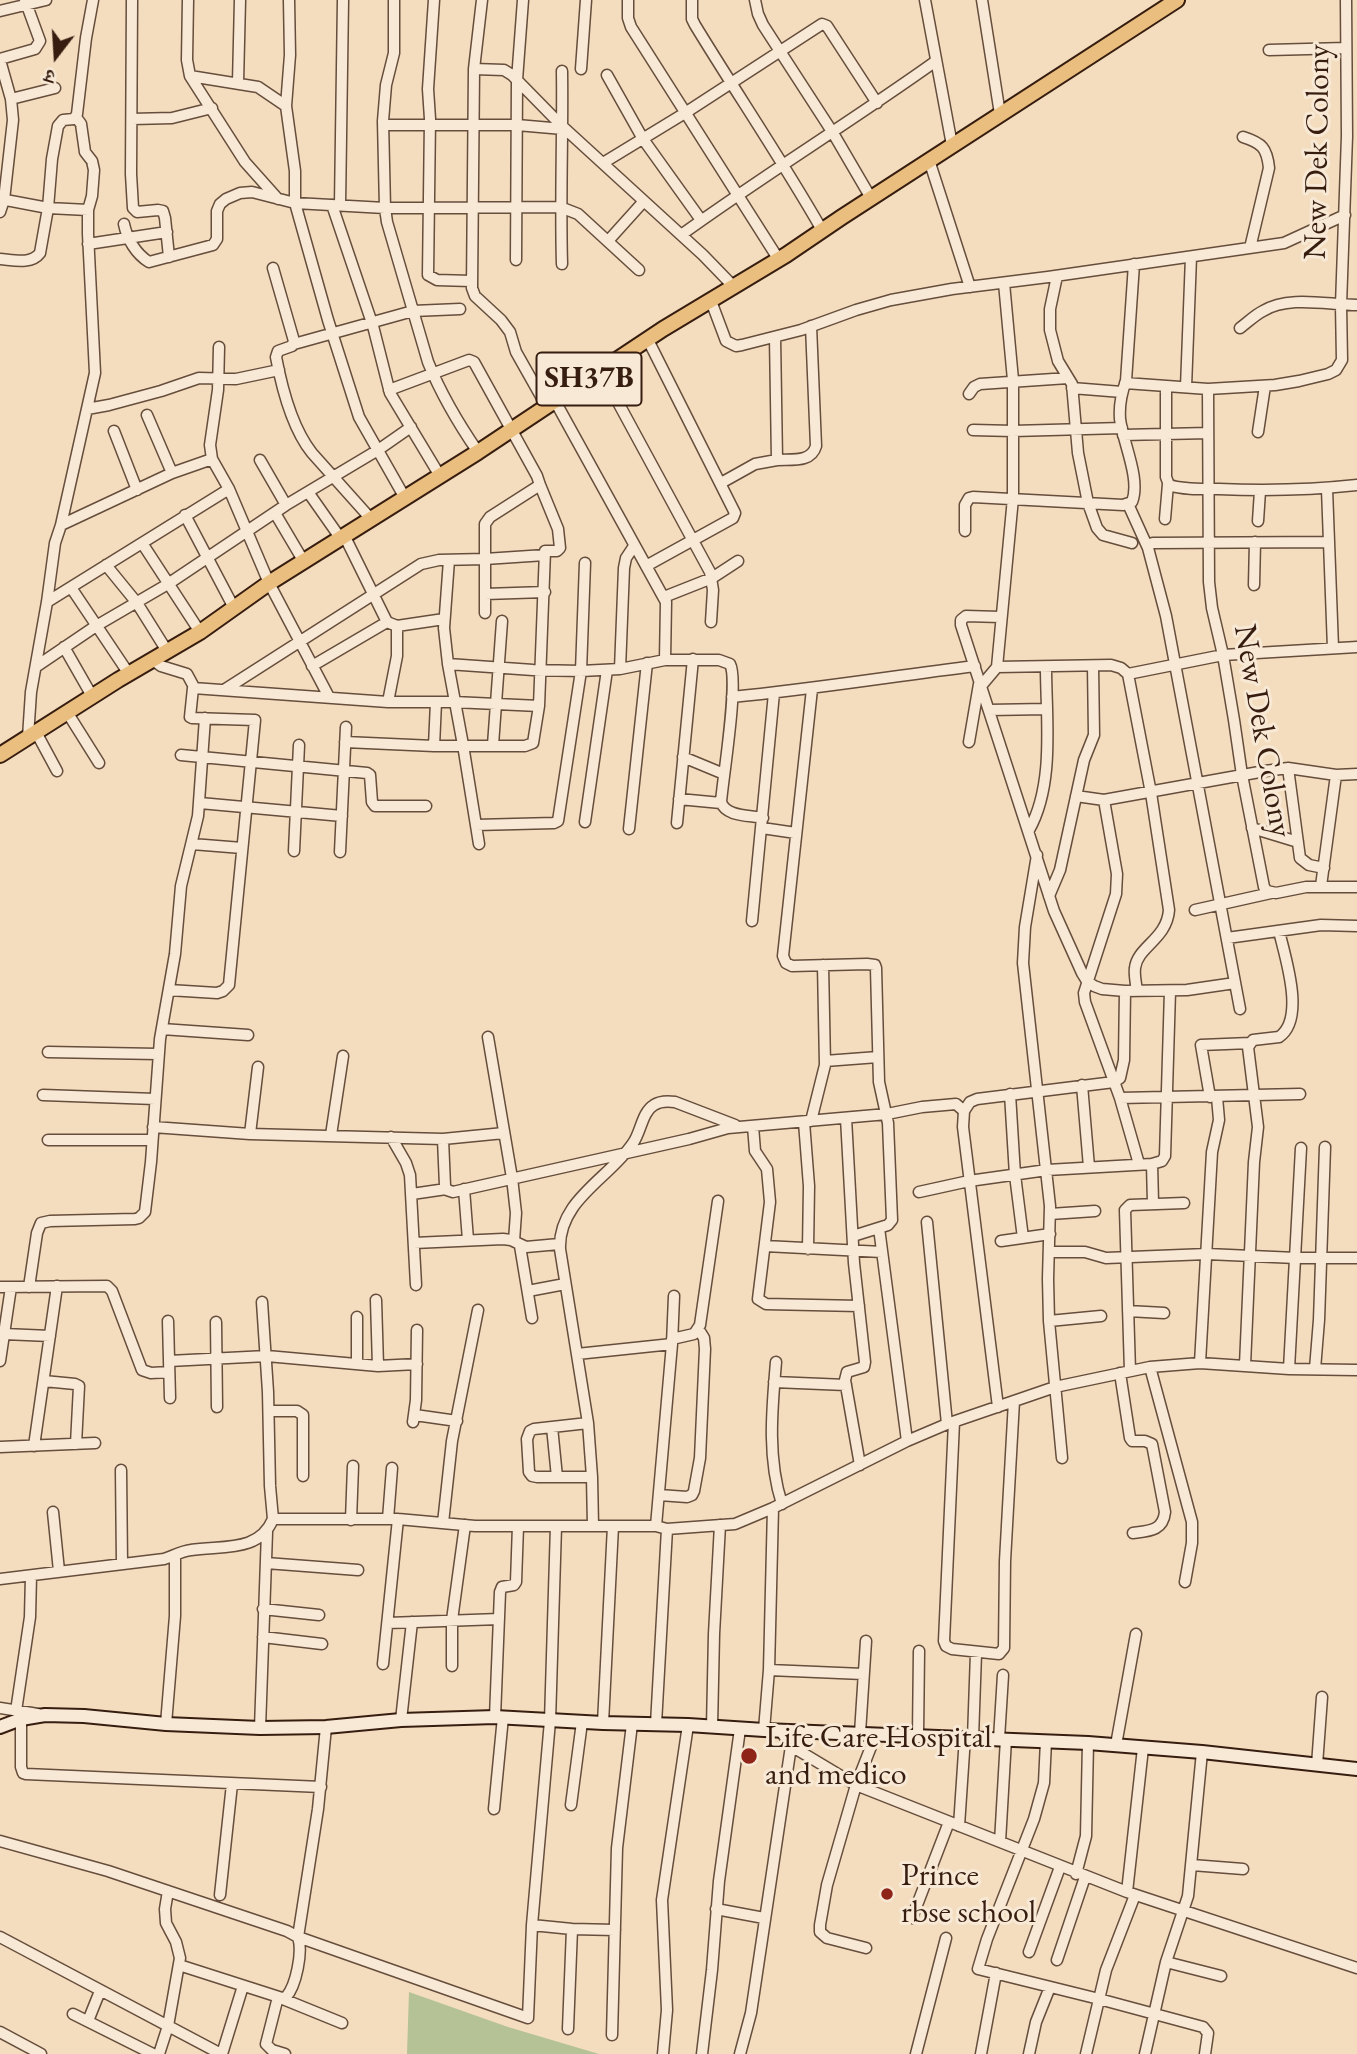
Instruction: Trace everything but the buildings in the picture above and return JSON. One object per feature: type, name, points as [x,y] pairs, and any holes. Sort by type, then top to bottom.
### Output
[{"type":"main road","name":"SH37B","points":[[0,755],[200,632],[269,583],[478,452],[648,340],[779,260],[1177,0]]},
{"type":"street","points":[[0,11],[26,2],[46,0]]},
{"type":"street","points":[[57,771],[32,735],[32,692],[55,543],[95,373],[88,244],[88,210],[94,170],[92,161],[85,152],[81,124],[76,117],[93,0]]},
{"type":"street","points":[[132,0],[133,208],[137,212],[163,211],[169,257]]},
{"type":"street","points":[[188,0],[187,60],[190,76],[245,162],[279,199]]},
{"type":"street","points":[[238,83],[240,0]]},
{"type":"street","points":[[289,0],[290,55],[286,106],[295,171],[295,203],[359,417],[405,498]]},
{"type":"street","points":[[343,0],[336,205],[372,322],[389,390],[440,476]]},
{"type":"street","points":[[394,0],[394,53],[386,85],[383,125],[385,208],[393,247],[433,374],[458,424],[478,452]]},
{"type":"street","points":[[434,0],[428,89],[428,275],[438,280],[471,281]]},
{"type":"street","points":[[482,0],[474,69],[471,281],[475,296],[510,332],[516,352],[551,404],[664,597],[667,609],[665,660]]},
{"type":"street","points":[[516,260],[517,80],[523,0]]},
{"type":"street","points":[[581,69],[586,0]]},
{"type":"street","points":[[628,0],[631,27],[779,260]]},
{"type":"street","points":[[692,0],[692,19],[695,25],[783,163],[822,230]]},
{"type":"street","points":[[755,0],[763,25],[833,133],[871,198]]},
{"type":"street","points":[[925,0],[953,145]]},
{"type":"street","points":[[982,0],[1000,114]]},
{"type":"street","name":"New Dek Colony","points":[[1271,893],[1264,887],[1242,775],[1223,654],[1212,608],[1208,542],[1208,389],[1299,381],[1328,374],[1336,370],[1342,360],[1346,0]]},
{"type":"street","points":[[0,212],[13,131],[11,99],[0,60],[34,49],[40,41],[26,2]]},
{"type":"street","points":[[603,163],[822,24],[827,26],[877,103]]},
{"type":"street","points":[[1269,50],[1346,48]]},
{"type":"street","points":[[681,235],[936,61]]},
{"type":"street","points":[[474,69],[504,70],[517,80],[563,128],[645,201],[734,287]]},
{"type":"street","points":[[562,71],[562,264]]},
{"type":"street","points":[[607,75],[643,139],[701,220]]},
{"type":"street","points":[[190,76],[258,87],[286,106]]},
{"type":"street","points":[[11,99],[55,88]]},
{"type":"street","points":[[132,119],[172,118],[212,107]]},
{"type":"street","points":[[0,259],[37,258],[42,247],[58,126],[63,120],[76,117]]},
{"type":"street","points":[[383,125],[517,125],[563,128]]},
{"type":"street","points":[[1243,137],[1255,141],[1263,148],[1268,156],[1269,168],[1250,248]]},
{"type":"street","points":[[929,160],[970,287]]},
{"type":"street","points":[[124,224],[127,237],[146,262],[152,262],[213,245],[218,236],[217,211],[220,204],[240,193],[252,192],[295,203],[385,208],[561,208],[578,214],[639,270]]},
{"type":"street","points":[[2,200],[48,208],[88,210]]},
{"type":"street","points":[[608,241],[645,201]]},
{"type":"street","points":[[711,301],[724,336],[731,344],[742,345],[891,300],[1284,243],[1345,215]]},
{"type":"street","points":[[88,244],[167,232]]},
{"type":"street","points":[[1186,387],[1191,257]]},
{"type":"street","points":[[965,531],[965,506],[969,498],[978,496],[1128,504],[1134,498],[1133,476],[1120,408],[1134,264]]},
{"type":"street","points":[[273,268],[294,344]]},
{"type":"street","points":[[1057,276],[1050,309],[1050,330],[1058,361],[1072,388],[1075,429],[1088,503],[1097,528],[1103,535],[1132,543]]},
{"type":"street","points":[[997,667],[1013,498],[1013,382],[1004,283]]},
{"type":"street","name":"New Dek Colony","points":[[1240,328],[1264,310],[1278,305],[1357,305]]},
{"type":"street","points":[[371,519],[300,436],[279,370],[277,354],[294,344],[413,311],[460,309]]},
{"type":"street","points":[[721,483],[755,464],[810,457],[816,446],[811,326]]},
{"type":"street","points":[[775,337],[777,460]]},
{"type":"street","points":[[646,566],[735,516],[734,509],[648,340]]},
{"type":"street","points":[[219,347],[219,377],[210,445],[212,459],[229,489],[269,583],[329,697]]},
{"type":"street","points":[[345,742],[434,746],[531,744],[534,740],[539,706],[545,551],[559,550],[558,530],[537,476],[474,362],[469,360],[389,390]]},
{"type":"street","points":[[87,409],[161,391],[199,378],[236,379],[279,370]]},
{"type":"street","points":[[601,371],[712,578],[711,622]]},
{"type":"street","points":[[968,394],[980,384],[1068,378]]},
{"type":"street","points":[[1165,519],[1168,484],[1166,386]]},
{"type":"street","points":[[1072,388],[1166,386],[1208,389]]},
{"type":"street","points":[[1258,432],[1265,386]]},
{"type":"street","points":[[147,415],[172,473]]},
{"type":"street","points":[[37,666],[411,427]]},
{"type":"street","points":[[973,430],[1075,429],[1166,434],[1208,433]]},
{"type":"street","points":[[114,430],[137,490]]},
{"type":"street","points":[[61,525],[172,473],[212,459]]},
{"type":"street","points":[[260,460],[286,505]]},
{"type":"street","points":[[1168,484],[1172,487],[1260,491],[1327,489],[1357,485]]},
{"type":"street","points":[[485,613],[484,527],[487,520],[540,485]]},
{"type":"street","points":[[47,602],[72,589],[229,489]]},
{"type":"street","points":[[1327,489],[1333,648]]},
{"type":"street","points":[[1258,521],[1260,491]]},
{"type":"street","points":[[309,492],[343,538],[387,622],[397,626],[444,619]]},
{"type":"street","points":[[1128,504],[1148,548],[1162,598],[1240,1009]]},
{"type":"street","points":[[275,513],[304,562]]},
{"type":"street","points":[[186,515],[234,608]]},
{"type":"street","points":[[142,542],[200,632]]},
{"type":"street","points":[[1254,585],[1255,542]]},
{"type":"street","points":[[1148,548],[1153,543],[1329,542]]},
{"type":"street","points":[[620,669],[624,568],[626,558],[634,545]]},
{"type":"street","points":[[224,690],[428,561],[545,555]]},
{"type":"street","points":[[449,560],[444,619],[448,664],[479,844]]},
{"type":"street","points":[[664,597],[712,578],[738,561]]},
{"type":"street","points":[[476,825],[558,821],[581,671],[585,563]]},
{"type":"street","points":[[106,565],[136,603],[167,652]]},
{"type":"street","points":[[72,589],[129,674]]},
{"type":"street","points":[[485,594],[545,592]]},
{"type":"street","points":[[1000,617],[966,616],[961,620],[1049,896],[1087,981],[1102,989],[1125,991],[1199,989],[1235,983]]},
{"type":"street","points":[[493,745],[502,621]]},
{"type":"street","points":[[313,666],[387,622]]},
{"type":"street","points":[[388,702],[397,656],[397,626]]},
{"type":"street","points":[[64,647],[93,696]]},
{"type":"street","points":[[969,742],[980,682],[997,667],[1117,667],[1128,674],[1223,654],[1357,647]]},
{"type":"street","points":[[677,823],[693,659]]},
{"type":"street","points":[[153,660],[161,666],[187,674],[194,687],[190,717],[255,720],[229,985],[217,993],[169,990]]},
{"type":"street","points":[[448,664],[541,671],[620,669],[665,660],[719,660],[730,664],[733,674],[732,697],[722,807],[727,812],[796,833]]},
{"type":"street","points":[[629,829],[647,663]]},
{"type":"street","points":[[732,697],[812,690],[884,677],[975,666]]},
{"type":"street","points":[[1049,896],[1060,870],[1084,760],[1094,735],[1093,666]]},
{"type":"street","points":[[1029,830],[1038,810],[1045,781],[1046,667]]},
{"type":"street","points":[[585,822],[607,670]]},
{"type":"street","points":[[1128,674],[1168,900],[1168,920],[1137,960],[1137,990]]},
{"type":"street","points":[[194,687],[388,702],[539,706]]},
{"type":"street","points":[[812,690],[783,957],[788,965],[871,964],[876,968],[879,1082],[887,1114],[892,1220],[888,1225],[853,1236]]},
{"type":"street","points":[[752,921],[774,693]]},
{"type":"street","points":[[434,746],[436,702]]},
{"type":"street","points":[[989,710],[1046,709]]},
{"type":"street","points":[[68,712],[99,763]]},
{"type":"street","points":[[29,1287],[41,1223],[135,1219],[145,1212],[158,1054],[177,941],[181,886],[200,803],[205,718]]},
{"type":"street","points":[[340,852],[346,727]]},
{"type":"street","points":[[293,851],[299,745]]},
{"type":"street","points":[[181,755],[369,774],[375,807],[426,806]]},
{"type":"street","points":[[683,757],[724,774]]},
{"type":"street","points":[[1288,768],[1300,858],[1304,862],[1324,868]]},
{"type":"street","points":[[1076,796],[1104,800],[1288,768],[1336,775],[1357,774]]},
{"type":"street","points":[[1321,886],[1336,775]]},
{"type":"street","points":[[679,799],[721,803]]},
{"type":"street","points":[[1104,800],[1116,874],[1116,894],[1084,993],[1120,1098],[1139,1164]]},
{"type":"street","points":[[200,803],[342,816]]},
{"type":"street","points":[[1252,828],[1298,842]]},
{"type":"street","points":[[192,844],[242,848]]},
{"type":"street","points":[[1037,855],[1025,927],[1023,963],[1047,1170],[1050,1214],[1049,1321],[1062,1458]]},
{"type":"street","points":[[1195,910],[1271,893],[1321,886],[1357,887]]},
{"type":"street","points":[[1227,938],[1321,925],[1357,926]]},
{"type":"street","points":[[1200,1363],[1212,1152],[1219,1120],[1201,1045],[1250,1043],[1286,1031],[1292,1014],[1293,998],[1279,931]]},
{"type":"street","points":[[808,1250],[807,1122],[823,1080],[825,1061],[823,965]]},
{"type":"street","points":[[998,1407],[969,1181],[963,1127],[964,1111],[970,1102],[977,1099],[1114,1082],[1120,1079],[1124,1069],[1125,991]]},
{"type":"street","points":[[919,1192],[969,1181],[1047,1170],[1152,1164],[1162,1161],[1165,1156],[1170,991]]},
{"type":"street","points":[[162,1029],[248,1035]]},
{"type":"street","points":[[488,1037],[512,1178],[517,1244],[532,1318]]},
{"type":"street","points":[[1245,1365],[1258,1127],[1248,1047],[1250,1043]]},
{"type":"street","points":[[48,1052],[158,1054]]},
{"type":"street","points":[[331,1135],[343,1056]]},
{"type":"street","points":[[825,1061],[878,1057]]},
{"type":"street","points":[[250,1134],[258,1067]]},
{"type":"street","points":[[1082,1085],[1089,1167]]},
{"type":"street","points":[[1010,1094],[1015,1175],[1023,1238]]},
{"type":"street","points":[[1120,1098],[1300,1094]]},
{"type":"street","points":[[43,1095],[155,1099]]},
{"type":"street","points":[[593,1526],[588,1423],[559,1244],[565,1223],[577,1202],[626,1153],[651,1107],[661,1102],[675,1102],[739,1126]]},
{"type":"street","points":[[412,1194],[446,1189],[453,1192],[739,1126],[887,1114],[956,1104],[964,1111]]},
{"type":"street","points":[[846,1118],[853,1251],[865,1365],[847,1372],[845,1377],[860,1465]]},
{"type":"street","points":[[753,1126],[755,1151],[768,1174],[770,1202],[757,1297],[762,1303],[859,1306]]},
{"type":"street","points":[[153,1127],[250,1134],[443,1139],[505,1133]]},
{"type":"street","points":[[391,1137],[409,1169],[416,1285]]},
{"type":"street","points":[[443,1139],[446,1189]]},
{"type":"street","points":[[48,1140],[152,1140]]},
{"type":"street","points":[[1315,1369],[1325,1147]]},
{"type":"street","points":[[1289,1369],[1301,1148]]},
{"type":"street","points":[[1152,1164],[1153,1203]]},
{"type":"street","points":[[464,1189],[468,1240]]},
{"type":"street","points":[[659,1495],[687,1497],[692,1495],[694,1490],[700,1458],[705,1349],[704,1338],[699,1329],[718,1201]]},
{"type":"street","points":[[1133,1533],[1153,1531],[1160,1527],[1165,1512],[1152,1444],[1145,1440],[1132,1441],[1130,1438],[1125,1372],[1128,1311],[1124,1214],[1127,1207],[1153,1203],[1184,1203]]},
{"type":"street","points":[[1050,1214],[1095,1212]]},
{"type":"street","points":[[927,1222],[950,1423],[944,1641],[946,1646],[952,1649],[999,1654],[1004,1648],[1005,1561],[1014,1401]]},
{"type":"street","points":[[879,1228],[907,1441]]},
{"type":"street","points":[[1001,1241],[1050,1234]]},
{"type":"street","points":[[414,1243],[503,1239],[526,1247],[559,1244]]},
{"type":"street","points":[[765,1246],[882,1252]]},
{"type":"street","points":[[1049,1252],[1085,1252],[1105,1258],[1207,1254],[1357,1258]]},
{"type":"street","points":[[0,1355],[4,1334],[6,1287],[104,1284],[110,1288],[140,1367],[147,1372],[217,1357],[267,1356],[378,1366],[417,1364]]},
{"type":"street","points":[[528,1291],[565,1284]]},
{"type":"street","points":[[34,1446],[57,1286]]},
{"type":"street","points":[[656,1724],[661,1528],[659,1495],[674,1296]]},
{"type":"street","points":[[376,1300],[378,1366]]},
{"type":"street","points":[[260,1728],[267,1532],[273,1519],[267,1356],[262,1302]]},
{"type":"street","points":[[443,1524],[445,1490],[478,1310]]},
{"type":"street","points":[[1128,1311],[1164,1312]]},
{"type":"street","points":[[1049,1321],[1101,1316]]},
{"type":"street","points":[[356,1317],[356,1363]]},
{"type":"street","points":[[167,1321],[170,1398]]},
{"type":"street","points":[[216,1322],[218,1407]]},
{"type":"street","points":[[577,1354],[672,1342],[692,1335],[699,1329]]},
{"type":"street","points":[[417,1330],[414,1418],[457,1421]]},
{"type":"street","points":[[4,1334],[50,1336]]},
{"type":"street","points":[[764,1730],[778,1506],[772,1438],[776,1362]]},
{"type":"street","points":[[273,1519],[393,1519],[465,1525],[661,1528],[735,1524],[778,1506],[907,1441],[950,1423],[1055,1387],[1150,1367],[1200,1363],[1357,1370]]},
{"type":"street","points":[[1150,1367],[1192,1522],[1192,1543],[1185,1582]]},
{"type":"street","points":[[44,1381],[79,1386],[76,1444]]},
{"type":"street","points":[[774,1382],[846,1385]]},
{"type":"street","points":[[269,1411],[297,1412],[303,1415],[303,1476]]},
{"type":"street","points":[[588,1423],[534,1429],[528,1433],[529,1472],[534,1477],[592,1477]]},
{"type":"street","points":[[552,1427],[557,1477]]},
{"type":"street","points":[[0,1447],[95,1443]]},
{"type":"street","points":[[351,1520],[353,1466]]},
{"type":"street","points":[[383,1664],[388,1623],[393,1519],[392,1468]]},
{"type":"street","points":[[121,1470],[122,1564]]},
{"type":"street","points":[[53,1512],[59,1571]]},
{"type":"street","points":[[452,1666],[452,1620],[465,1525]]},
{"type":"street","points":[[712,1727],[720,1525]]},
{"type":"street","points":[[494,1809],[499,1717],[500,1590],[502,1587],[514,1585],[517,1580],[518,1526]]},
{"type":"street","points":[[0,1841],[168,1891],[528,2018],[532,1925],[550,1721],[556,1526]]},
{"type":"street","points":[[603,1723],[613,1526]]},
{"type":"street","points":[[0,1579],[164,1559],[188,1550],[244,1545],[267,1532]]},
{"type":"street","points":[[166,1724],[175,1616],[176,1555]]},
{"type":"street","points":[[267,1563],[358,1570]]},
{"type":"street","points":[[31,1576],[30,1617],[19,1715],[23,1773],[321,1787]]},
{"type":"street","points":[[263,1609],[319,1615]]},
{"type":"street","points":[[388,1623],[499,1619]]},
{"type":"street","points":[[401,1720],[412,1622]]},
{"type":"street","points":[[1116,1745],[1136,1634]]},
{"type":"street","points":[[263,1637],[322,1644]]},
{"type":"street","points":[[860,1733],[866,1641]]},
{"type":"street","points":[[918,1735],[919,1651]]},
{"type":"street","points":[[912,1918],[954,1824],[969,1737],[976,1653]]},
{"type":"street","points":[[769,1670],[863,1674]]},
{"type":"street","points":[[1000,1842],[1003,1675]]},
{"type":"street","points":[[1317,1765],[1322,1697]]},
{"type":"street","points":[[0,1708],[19,1715],[84,1716],[166,1724],[260,1728],[499,1717],[969,1737],[1202,1752],[1357,1769]]},
{"type":"street","points":[[0,1727],[19,1715]]},
{"type":"street","points":[[571,1805],[582,1722]]},
{"type":"street","points":[[612,2035],[618,1831],[632,1724]]},
{"type":"street","points":[[663,2054],[667,2010],[662,1900],[688,1725]]},
{"type":"street","points":[[278,1997],[286,1997],[291,1989],[300,1955],[298,1937],[321,1787],[326,1727]]},
{"type":"street","points":[[702,2054],[716,1909],[740,1729]]},
{"type":"street","points":[[780,1730],[791,1746],[856,1784],[1131,1894],[1357,1968]]},
{"type":"street","points":[[866,1948],[827,1938],[820,1931],[821,1909],[856,1784],[876,1734]]},
{"type":"street","points":[[1046,1741],[1044,1783],[1030,1829],[986,1939],[978,1969],[1154,2013],[1207,2030],[1209,2038],[1205,2054]]},
{"type":"street","points":[[1057,1960],[1081,1875],[1086,1836],[1088,1743]]},
{"type":"street","points":[[740,2054],[751,2013],[791,1746]]},
{"type":"street","points":[[1086,2054],[1110,1959],[1131,1894],[1143,1748]]},
{"type":"street","points":[[1144,2054],[1167,1962],[1188,1896],[1202,1752]]},
{"type":"street","points":[[220,1895],[232,1784]]},
{"type":"street","points":[[1192,1865],[1243,1869]]},
{"type":"street","points":[[1029,1952],[1060,1867]]},
{"type":"street","points":[[159,2054],[168,2026],[179,1965],[179,1951],[165,1916],[168,1891]]},
{"type":"street","points":[[716,1909],[764,1918]]},
{"type":"street","points":[[532,1925],[615,1930]]},
{"type":"street","points":[[568,2029],[572,1929]]},
{"type":"street","points":[[0,1937],[221,2054],[243,1986]]},
{"type":"street","points":[[916,2054],[946,1938]]},
{"type":"street","points":[[1167,1962],[1221,1976]]},
{"type":"street","points":[[179,1965],[278,1997],[342,2023]]},
{"type":"street","points":[[981,2054],[996,1973]]},
{"type":"street","points":[[1029,2054],[1036,2022],[1050,1987]]},
{"type":"street","points":[[88,2021],[100,1991]]},
{"type":"street","points":[[278,1997],[266,2044],[272,2050],[285,2054]]},
{"type":"street","points":[[73,2014],[153,2054]]},
{"type":"street","points":[[0,2032],[41,2054]]},
{"type":"green space","points":[[409,1992],[508,2027],[599,2054],[407,2054]]},
{"type":"place","name":"Life Care Hospital and medico","points":[[749,1756]]},
{"type":"place","name":"Prince rbse school","points":[[887,1894]]}]
